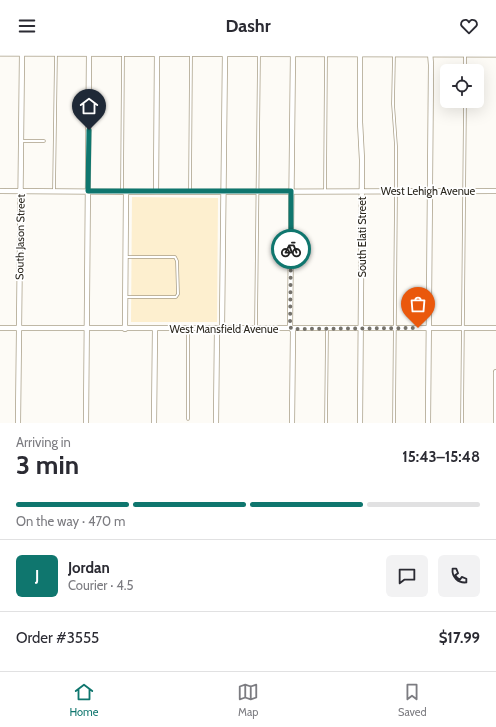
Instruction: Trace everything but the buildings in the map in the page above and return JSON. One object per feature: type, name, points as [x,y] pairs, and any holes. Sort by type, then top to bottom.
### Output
[{"type":"street","points":[[0,53],[496,54]]},
{"type":"street","name":"South Jason Street","points":[[18,423],[22,53]]},
{"type":"street","points":[[156,192],[157,53]]},
{"type":"street","points":[[216,423],[223,192],[225,53]]},
{"type":"street","points":[[292,423],[293,331],[290,327],[293,53]]},
{"type":"street","name":"South Elati Street","points":[[360,53],[360,122],[362,152],[360,423]]},
{"type":"street","points":[[428,423],[430,53]]},
{"type":"street","points":[[86,423],[89,54]]},
{"type":"street","name":"West Lehigh Avenue","points":[[0,191],[496,191]]},
{"type":"street","points":[[124,192],[126,257],[125,329]]},
{"type":"street","name":"West Mansfield Avenue","points":[[0,328],[496,328]]},
{"type":"street","points":[[154,423],[155,328]]},
{"type":"street","points":[[496,372],[496,423]]},
{"type":"lane","points":[[54,191],[56,53]]},
{"type":"lane","points":[[256,328],[259,53]]},
{"type":"lane","points":[[325,191],[326,53]]},
{"type":"lane","points":[[394,53],[393,104],[396,146],[394,423]]},
{"type":"lane","points":[[463,53],[464,64]]},
{"type":"lane","points":[[123,54],[124,192]]},
{"type":"lane","points":[[190,192],[191,54]]},
{"type":"lane","points":[[462,423],[464,108]]},
{"type":"lane","points":[[21,141],[44,142]]},
{"type":"lane","points":[[125,298],[174,297],[178,294],[177,260],[175,257],[126,257]]},
{"type":"lane","points":[[188,328],[188,419]]},
{"type":"lane","points":[[326,423],[327,329]]},
{"type":"shaded area","points":[[132,197],[218,198],[217,322],[131,322]]},
{"type":"way so far","points":[[291,249],[290,327],[292,329],[418,328]]},
{"type":"route","points":[[89,130],[88,191],[291,191],[291,249]]}]
